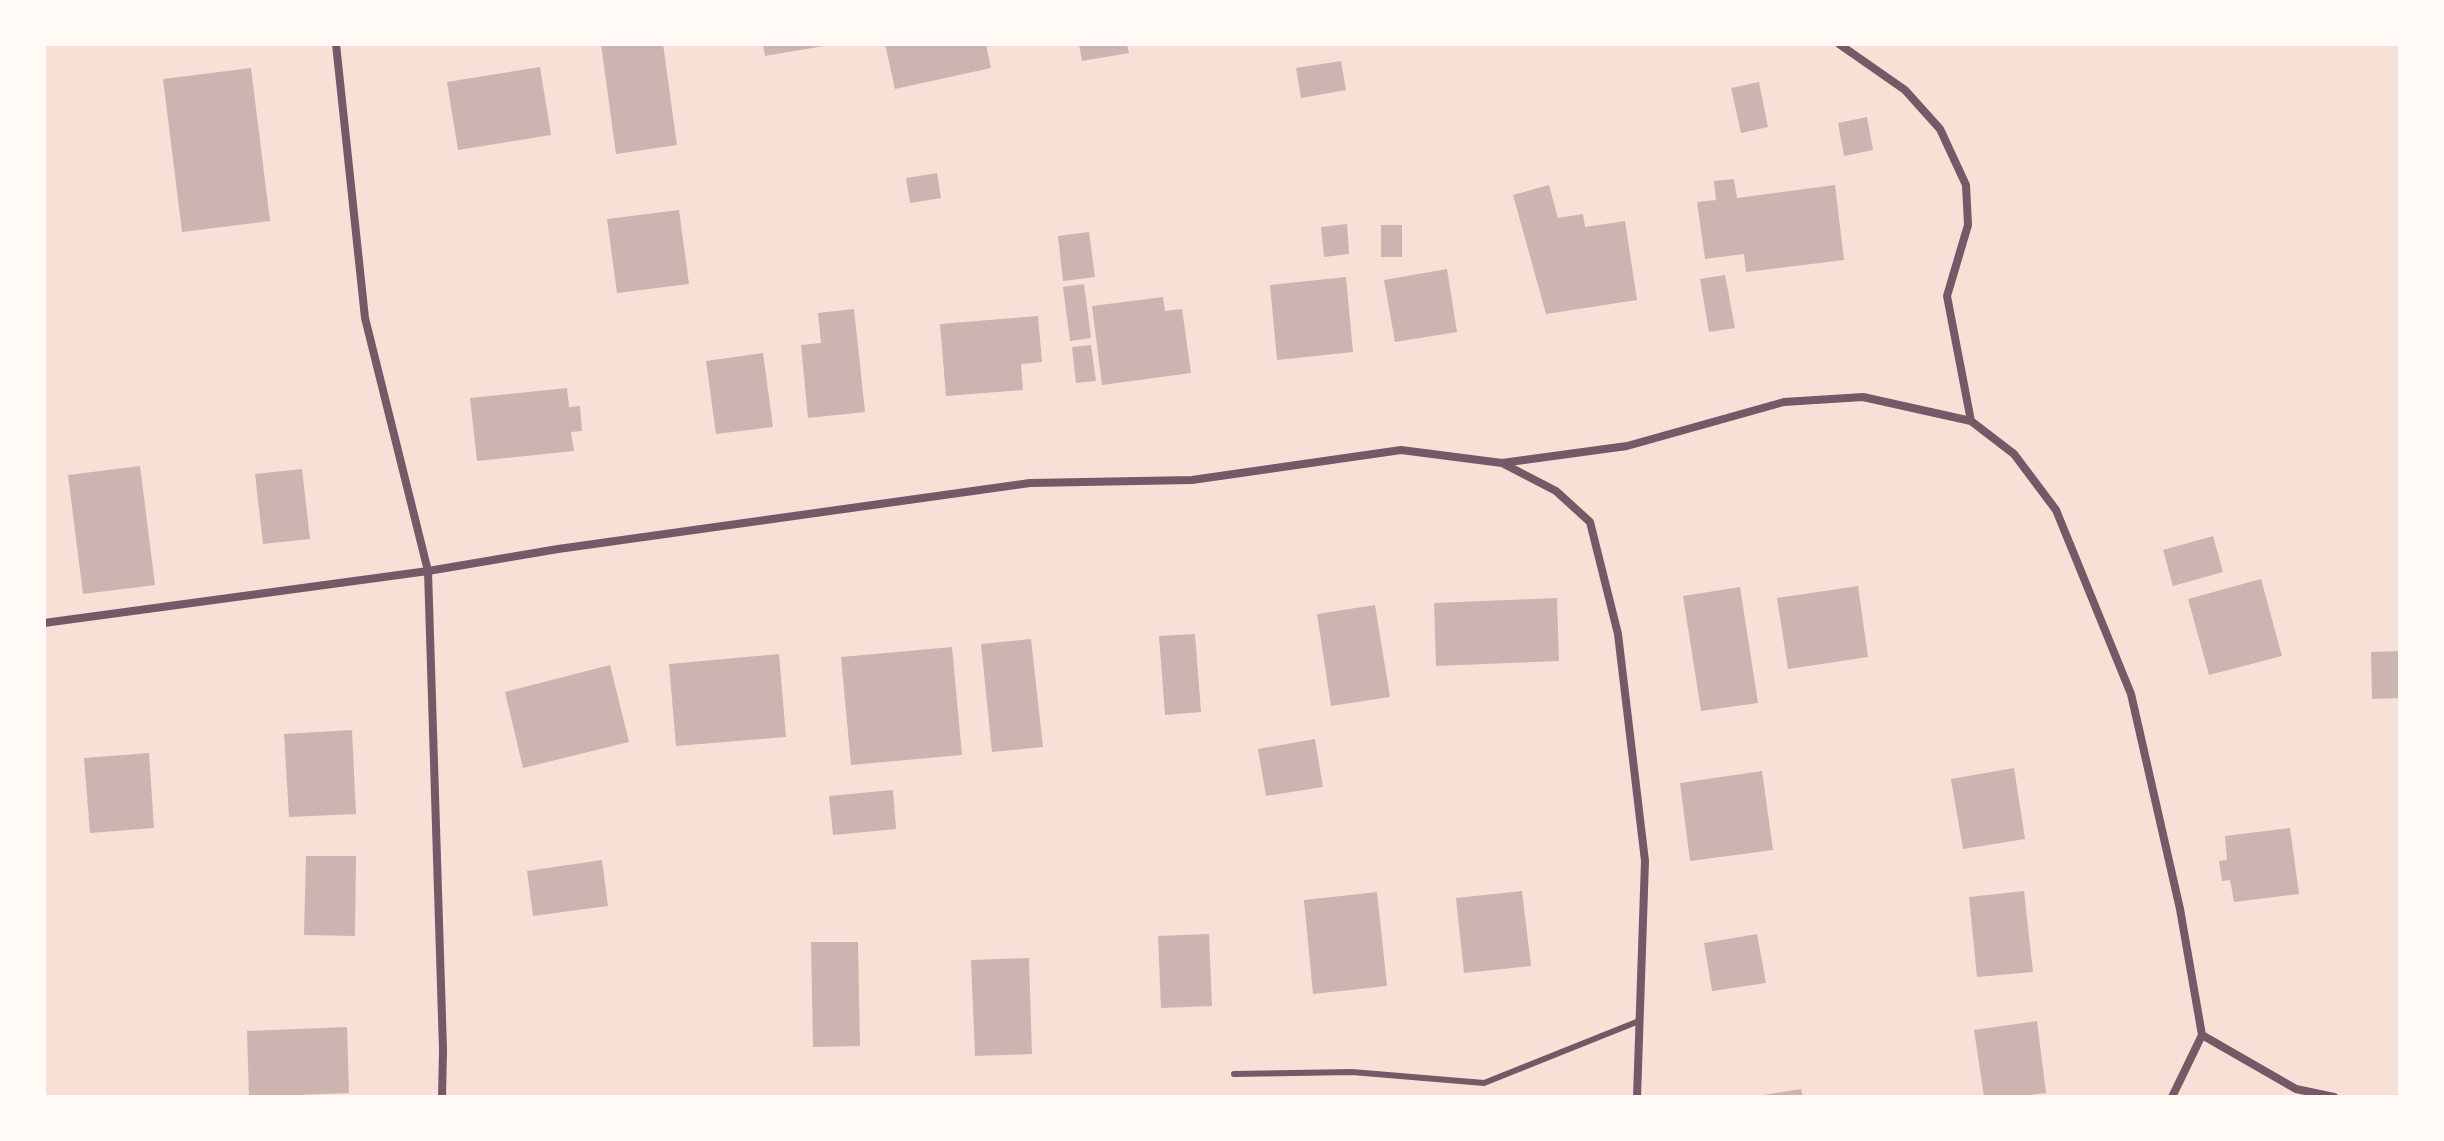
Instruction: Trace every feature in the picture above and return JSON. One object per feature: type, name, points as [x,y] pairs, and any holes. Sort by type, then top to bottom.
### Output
[{"type":"street","points":[[336,44],[365,318],[428,571],[442,1097]]},
{"type":"street","points":[[1839,44],[1905,90],[1940,129],[1966,185],[1968,225],[1947,296],[1971,421]]},
{"type":"street","points":[[44,623],[428,571],[558,549],[1030,483],[1192,480],[1401,450],[1502,463],[1627,446],[1784,402],[1863,397],[1971,421],[2014,454],[2056,510],[2131,694],[2180,909],[2202,1035],[2172,1097]]},
{"type":"street","points":[[1502,463],[1556,491],[1590,522],[1618,634],[1645,861],[1637,1097]]},
{"type":"street","points":[[2202,1035],[2296,1089],[2334,1097]]},
{"type":"lane","points":[[1234,1074],[1352,1072],[1484,1083],[1639,1021]]},
{"type":"building","points":[[601,44],[663,44],[677,145],[616,154]]},
{"type":"building","points":[[763,44],[824,44],[824,46],[765,56]]},
{"type":"building","points":[[885,44],[986,44],[991,68],[895,89]]},
{"type":"building","points":[[1079,44],[1127,44],[1129,53],[1082,61]]},
{"type":"building","points":[[1341,61],[1346,90],[1301,98],[1296,68]]},
{"type":"building","points":[[540,67],[551,135],[458,150],[447,82]]},
{"type":"building","points":[[251,68],[270,221],[182,232],[163,79]]},
{"type":"building","points":[[1759,82],[1768,127],[1741,133],[1731,88]]},
{"type":"building","points":[[1867,117],[1873,150],[1844,156],[1838,123]]},
{"type":"building","points":[[937,173],[941,198],[910,203],[906,178]]},
{"type":"building","points":[[1734,179],[1737,198],[1835,185],[1844,260],[1746,272],[1744,254],[1705,259],[1697,202],[1716,200],[1714,181]]},
{"type":"building","points":[[1549,185],[1558,218],[1583,214],[1585,227],[1625,221],[1637,300],[1546,314],[1513,195]]},
{"type":"building","points":[[679,210],[689,284],[617,293],[607,219]]},
{"type":"building","points":[[1347,224],[1349,254],[1324,257],[1321,227]]},
{"type":"building","points":[[1381,225],[1402,225],[1402,257],[1381,257]]},
{"type":"building","points":[[1089,232],[1095,277],[1063,281],[1058,236]]},
{"type":"building","points":[[1447,269],[1457,332],[1395,342],[1384,280]]},
{"type":"building","points":[[1725,275],[1735,328],[1709,332],[1700,279]]},
{"type":"building","points":[[1346,277],[1353,352],[1277,360],[1270,285]]},
{"type":"building","points":[[1084,284],[1091,338],[1070,341],[1063,287]]},
{"type":"building","points":[[1163,297],[1165,311],[1182,309],[1191,373],[1102,385],[1092,306]]},
{"type":"building","points":[[854,309],[865,412],[808,418],[801,345],[821,343],[818,313]]},
{"type":"building","points":[[1038,316],[1042,362],[1021,364],[1023,390],[946,396],[940,324]]},
{"type":"building","points":[[1091,345],[1096,381],[1076,383],[1072,347]]},
{"type":"building","points":[[763,353],[773,427],[716,434],[706,361]]},
{"type":"building","points":[[567,388],[569,407],[580,406],[582,431],[571,432],[574,451],[477,461],[470,398]]},
{"type":"building","points":[[140,466],[155,585],[83,594],[68,475]]},
{"type":"building","points":[[302,469],[310,539],[263,544],[255,474]]},
{"type":"building","points":[[2213,536],[2223,572],[2173,586],[2163,550]]},
{"type":"building","points":[[2261,579],[2282,656],[2209,675],[2188,599]]},
{"type":"building","points":[[1858,586],[1868,657],[1788,669],[1777,598]]},
{"type":"building","points":[[1740,587],[1758,703],[1701,711],[1683,596]]},
{"type":"building","points":[[1557,598],[1559,661],[1436,666],[1434,603]]},
{"type":"building","points":[[1375,605],[1390,697],[1331,706],[1317,614]]},
{"type":"building","points":[[1195,634],[1201,712],[1165,715],[1159,636]]},
{"type":"building","points":[[1031,639],[1043,747],[992,752],[981,644]]},
{"type":"building","points":[[952,647],[962,755],[851,765],[841,657]]},
{"type":"building","points":[[2400,651],[2400,698],[2372,699],[2371,652]]},
{"type":"building","points":[[779,654],[786,737],[676,746],[669,664]]},
{"type":"building","points":[[610,665],[629,742],[523,768],[505,692]]},
{"type":"building","points":[[352,730],[356,814],[289,817],[284,734]]},
{"type":"building","points":[[1315,739],[1323,787],[1266,796],[1258,749]]},
{"type":"building","points":[[149,753],[154,828],[90,833],[84,758]]},
{"type":"building","points":[[2014,768],[2025,839],[1963,849],[1951,779]]},
{"type":"building","points":[[1762,771],[1773,850],[1690,861],[1680,783]]},
{"type":"building","points":[[893,790],[896,829],[833,835],[829,796]]},
{"type":"building","points":[[2290,828],[2299,894],[2234,902],[2230,880],[2222,881],[2219,861],[2227,860],[2225,836]]},
{"type":"building","points":[[306,856],[356,856],[355,936],[304,935]]},
{"type":"building","points":[[602,860],[608,906],[533,916],[527,871]]},
{"type":"building","points":[[1522,891],[1531,966],[1464,973],[1456,898]]},
{"type":"building","points":[[2024,891],[2033,972],[1977,977],[1969,897]]},
{"type":"building","points":[[1377,892],[1387,986],[1313,994],[1304,900]]},
{"type":"building","points":[[1209,934],[1212,1006],[1161,1008],[1158,936]]},
{"type":"building","points":[[1757,934],[1766,983],[1712,991],[1704,943]]},
{"type":"building","points":[[811,942],[858,942],[860,1046],[813,1047]]},
{"type":"building","points":[[1029,958],[1032,1054],[975,1056],[971,960]]},
{"type":"building","points":[[2037,1021],[2046,1093],[1984,1097],[1974,1030]]},
{"type":"building","points":[[347,1027],[349,1093],[249,1097],[247,1031]]},
{"type":"building","points":[[1801,1089],[1803,1097],[1763,1095]]}]
